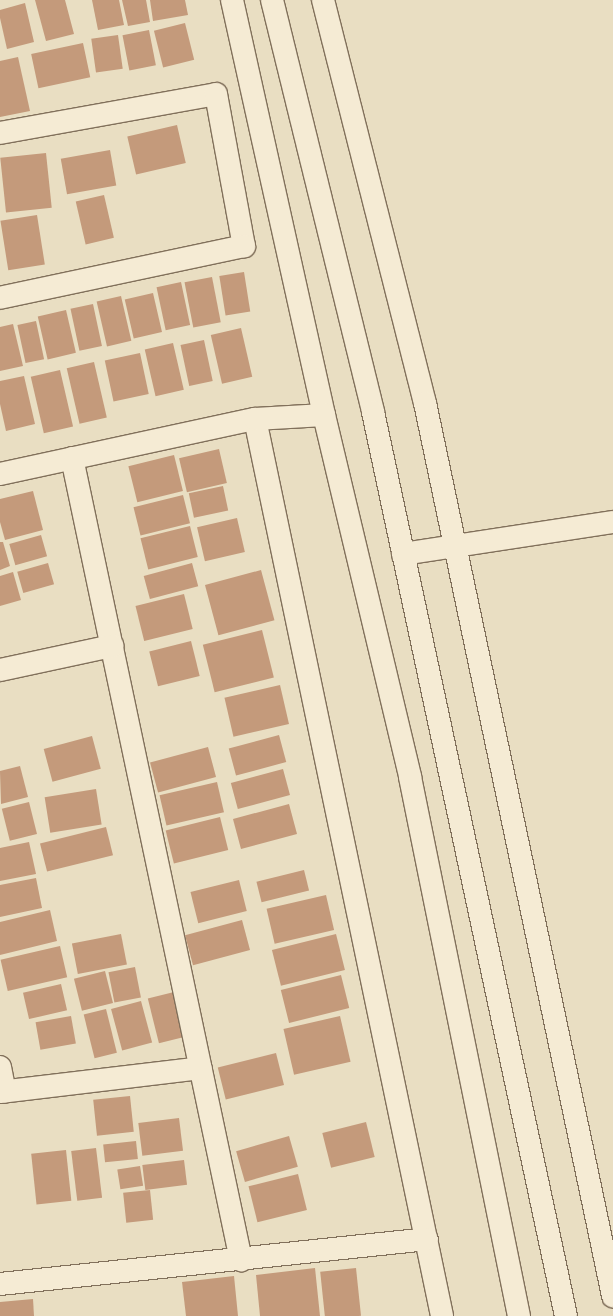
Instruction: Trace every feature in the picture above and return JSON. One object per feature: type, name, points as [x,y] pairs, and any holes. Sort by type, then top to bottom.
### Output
[{"type":"street","points":[[232,0],[324,415],[410,777],[519,1316]]},
{"type":"street","points":[[272,0],[371,404],[566,1316]]},
{"type":"street","points":[[324,0],[425,403],[613,1296]]},
{"type":"street","points":[[0,133],[216,94],[244,246],[0,298]]},
{"type":"street","points":[[0,474],[255,419],[324,415]]},
{"type":"street","points":[[255,419],[442,1316]]},
{"type":"street","points":[[72,458],[241,1260]]},
{"type":"street","points":[[403,554],[613,522]]},
{"type":"street","points":[[0,670],[112,646]]},
{"type":"street","points":[[0,1067],[2,1092],[201,1068]]},
{"type":"street","points":[[0,1284],[241,1260],[426,1239]]},
{"type":"building","points":[[35,0],[65,0],[74,34],[46,41]]},
{"type":"building","points":[[92,0],[119,0],[124,25],[98,30]]},
{"type":"building","points":[[122,0],[146,0],[150,22],[128,26]]},
{"type":"building","points":[[150,0],[185,0],[188,15],[153,21]]},
{"type":"building","points":[[25,3],[34,42],[7,49],[0,18],[0,10]]},
{"type":"building","points":[[185,23],[194,60],[163,68],[154,31]]},
{"type":"building","points":[[149,30],[156,65],[129,70],[122,35]]},
{"type":"building","points":[[118,35],[123,69],[96,72],[91,39]]},
{"type":"building","points":[[83,43],[90,77],[38,88],[31,54]]},
{"type":"building","points":[[18,57],[30,111],[0,117],[0,61]]},
{"type":"building","points":[[177,125],[186,163],[136,174],[127,136]]},
{"type":"building","points":[[110,150],[116,185],[67,194],[61,159]]},
{"type":"building","points":[[46,153],[52,208],[6,213],[0,158]]},
{"type":"building","points":[[104,195],[114,238],[86,244],[76,202]]},
{"type":"building","points":[[37,215],[45,264],[8,270],[0,221]]},
{"type":"building","points":[[244,272],[250,312],[226,315],[219,276]]},
{"type":"building","points":[[212,277],[221,322],[193,327],[185,282]]},
{"type":"building","points":[[181,282],[190,325],[166,330],[157,287]]},
{"type":"building","points":[[153,293],[162,332],[134,338],[125,300]]},
{"type":"building","points":[[121,296],[131,341],[107,346],[97,302]]},
{"type":"building","points":[[93,304],[102,346],[79,351],[71,309]]},
{"type":"building","points":[[66,310],[76,353],[48,359],[38,317]]},
{"type":"building","points":[[36,321],[44,359],[26,363],[17,325]]},
{"type":"building","points":[[13,324],[23,366],[0,371],[0,327]]},
{"type":"building","points":[[241,328],[252,377],[222,384],[211,335]]},
{"type":"building","points":[[204,340],[213,381],[189,386],[181,345]]},
{"type":"building","points":[[173,343],[184,390],[156,396],[145,350]]},
{"type":"building","points":[[140,353],[149,394],[114,402],[105,360]]},
{"type":"building","points":[[94,362],[107,418],[80,424],[67,368]]},
{"type":"building","points":[[60,370],[73,427],[44,433],[31,377]]},
{"type":"building","points":[[24,376],[35,424],[6,431],[0,404],[0,381]]},
{"type":"building","points":[[219,449],[227,483],[187,492],[179,458]]},
{"type":"building","points":[[174,455],[183,491],[137,502],[128,466]]},
{"type":"building","points":[[223,486],[228,510],[194,518],[189,493]]},
{"type":"building","points":[[33,491],[43,530],[5,540],[0,522],[0,499]]},
{"type":"building","points":[[183,495],[190,523],[141,535],[134,507]]},
{"type":"building","points":[[237,518],[245,552],[205,561],[197,527]]},
{"type":"building","points":[[190,526],[198,557],[148,569],[141,538]]},
{"type":"building","points":[[41,535],[47,556],[15,565],[9,544]]},
{"type":"building","points":[[0,542],[3,542],[10,566],[0,570]]},
{"type":"building","points":[[48,563],[54,584],[23,593],[17,572]]},
{"type":"building","points":[[192,563],[198,586],[150,599],[144,576]]},
{"type":"building","points":[[261,570],[274,620],[218,635],[205,585]]},
{"type":"building","points":[[13,572],[21,600],[0,606],[0,576]]},
{"type":"building","points":[[184,594],[193,629],[144,641],[135,606]]},
{"type":"building","points":[[262,630],[274,678],[215,692],[203,645]]},
{"type":"building","points":[[191,641],[200,676],[158,686],[149,651]]},
{"type":"building","points":[[280,685],[289,724],[233,737],[224,698]]},
{"type":"building","points":[[279,735],[286,762],[236,776],[229,748]]},
{"type":"building","points":[[92,736],[101,769],[53,782],[44,749]]},
{"type":"building","points":[[208,747],[216,777],[158,792],[150,763]]},
{"type":"building","points":[[20,766],[28,797],[1,804],[0,771]]},
{"type":"building","points":[[283,769],[290,795],[238,809],[231,783]]},
{"type":"building","points":[[217,782],[224,812],[166,825],[160,795]]},
{"type":"building","points":[[96,789],[102,825],[50,833],[45,797]]},
{"type":"building","points":[[29,802],[37,834],[10,841],[2,809]]},
{"type":"building","points":[[289,804],[297,834],[241,849],[233,819]]},
{"type":"building","points":[[220,817],[228,850],[174,864],[166,831]]},
{"type":"building","points":[[106,827],[113,855],[47,872],[40,843]]},
{"type":"building","points":[[29,842],[36,874],[0,881],[0,848]]},
{"type":"building","points":[[304,870],[309,890],[262,902],[256,882]]},
{"type":"building","points":[[36,878],[42,908],[0,917],[0,885]]},
{"type":"building","points":[[239,880],[247,911],[198,923],[190,892]]},
{"type":"building","points":[[326,895],[334,930],[275,944],[267,909]]},
{"type":"building","points":[[50,910],[57,941],[0,955],[0,922]]},
{"type":"building","points":[[242,920],[250,950],[193,965],[185,935]]},
{"type":"building","points":[[121,934],[127,964],[78,974],[72,944]]},
{"type":"building","points":[[336,934],[345,970],[281,986],[272,950]]},
{"type":"building","points":[[60,946],[67,977],[8,991],[1,960]]},
{"type":"building","points":[[135,967],[141,997],[114,1003],[108,972]]},
{"type":"building","points":[[105,971],[113,1003],[82,1011],[74,979]]},
{"type":"building","points":[[341,975],[349,1008],[289,1023],[281,990]]},
{"type":"building","points":[[61,984],[67,1010],[29,1019],[23,993]]},
{"type":"building","points":[[174,992],[185,1037],[159,1043],[148,999]]},
{"type":"building","points":[[141,1001],[152,1043],[122,1051],[111,1009]]},
{"type":"building","points":[[106,1009],[117,1053],[95,1058],[84,1015]]},
{"type":"building","points":[[71,1016],[76,1044],[40,1050],[36,1022]]},
{"type":"building","points":[[340,1016],[351,1062],[294,1075],[283,1029]]},
{"type":"building","points":[[276,1053],[284,1085],[226,1100],[218,1068]]},
{"type":"building","points":[[130,1096],[134,1132],[97,1136],[93,1100]]},
{"type":"building","points":[[179,1118],[183,1151],[142,1156],[138,1123]]},
{"type":"building","points":[[366,1122],[375,1157],[331,1168],[322,1133]]},
{"type":"building","points":[[289,1136],[298,1167],[245,1182],[236,1151]]},
{"type":"building","points":[[136,1141],[138,1159],[105,1162],[103,1144]]},
{"type":"building","points":[[96,1148],[102,1198],[77,1201],[71,1151]]},
{"type":"building","points":[[66,1150],[71,1201],[37,1204],[31,1154]]},
{"type":"building","points":[[184,1160],[187,1185],[145,1190],[142,1165]]},
{"type":"building","points":[[140,1166],[143,1186],[120,1189],[117,1170]]},
{"type":"building","points":[[298,1174],[307,1210],[257,1222],[249,1186]]},
{"type":"building","points":[[150,1190],[153,1220],[126,1223],[123,1193]]},
{"type":"building","points":[[315,1268],[320,1316],[260,1316],[256,1275]]},
{"type":"building","points":[[356,1268],[361,1316],[325,1316],[320,1272]]},
{"type":"building","points":[[234,1276],[238,1316],[186,1316],[182,1282]]},
{"type":"building","points":[[33,1299],[34,1316],[0,1316],[0,1302]]}]
